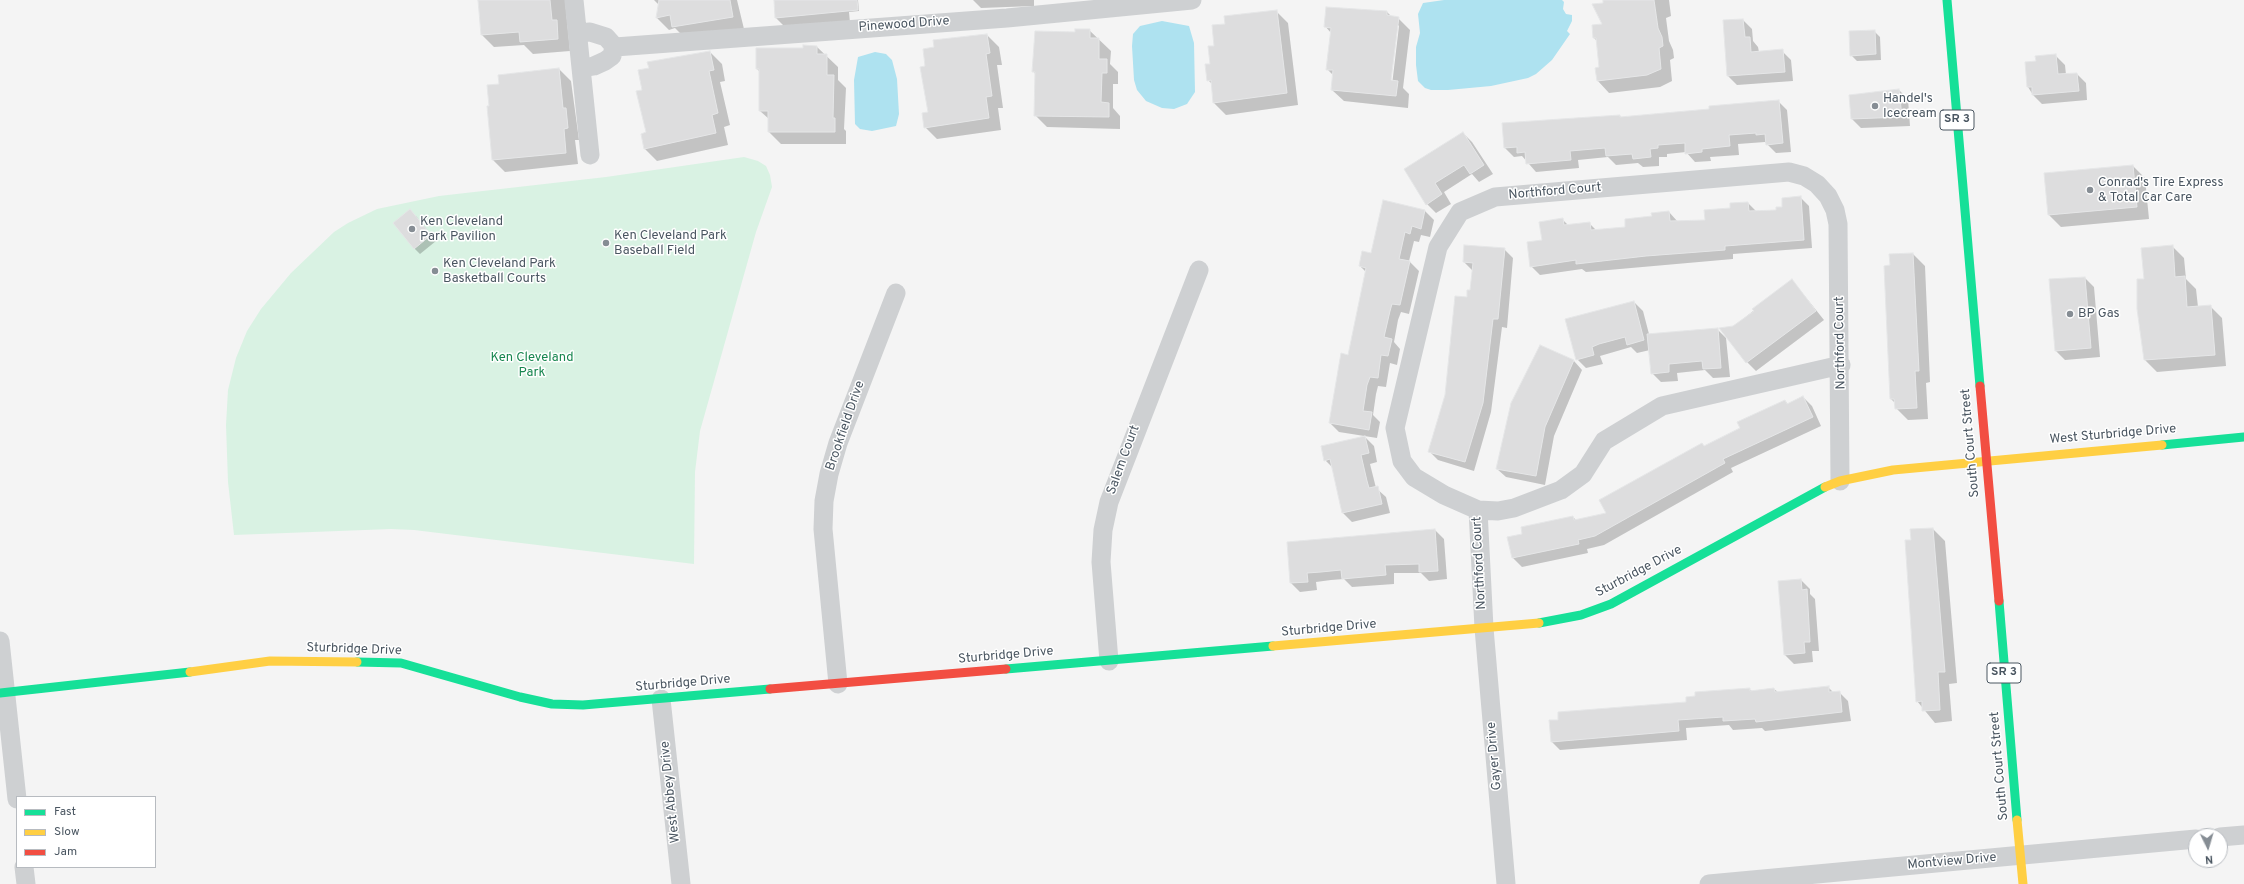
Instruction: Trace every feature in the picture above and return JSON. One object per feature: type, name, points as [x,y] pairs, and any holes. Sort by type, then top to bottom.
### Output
[{"type":"street","points":[[574,0],[590,155]]},
{"type":"street","name":"Pinewood Drive","points":[[615,47],[1007,18],[1192,0]]},
{"type":"street","name":"South Court Street","points":[[1947,0],[1985,461],[2023,884]]},
{"type":"street","points":[[578,33],[590,32],[606,37],[614,43],[615,47],[612,56],[605,61],[594,66],[582,68]]},
{"type":"street","name":"Northford Court","points":[[1484,628],[1478,510],[1444,495],[1414,478],[1402,461],[1395,428],[1438,247],[1460,212],[1495,197],[1789,172],[1804,176],[1817,184],[1828,196],[1835,210],[1838,224],[1841,365],[1840,481]]},
{"type":"street","name":"Salem Court","points":[[1109,661],[1101,562],[1103,530],[1109,502],[1199,270]]},
{"type":"street","name":"Brookfield Drive","points":[[838,684],[823,529],[824,501],[829,474],[838,443],[896,293]]},
{"type":"street","points":[[1478,510],[1498,511],[1514,508],[1561,490],[1583,474],[1604,440],[1662,406],[1841,365]]},
{"type":"street","name":"West Sturbridge Drive","points":[[1985,461],[2011,457],[2244,437]]},
{"type":"street","name":"Sturbridge Drive","points":[[3,693],[141,679],[270,662],[401,663],[520,697],[552,704],[583,705],[1550,622],[1581,615],[1610,604],[1816,491],[1840,481],[1893,470],[1985,461]]},
{"type":"street","name":"Gayer Drive","points":[[1484,628],[1506,884]]},
{"type":"street","points":[[0,641],[3,693],[17,796]]},
{"type":"street","name":"West Abbey Drive","points":[[661,699],[681,884]]},
{"type":"street","points":[[2228,836],[2244,835]]},
{"type":"street","name":"Montview Drive","points":[[1709,884],[1771,881],[2021,854],[2188,840]]},
{"type":"street","points":[[24,868],[26,884]]},
{"type":"green space","name":"Ken Cleveland Park","points":[[744,157],[758,161],[766,166],[770,175],[772,187],[756,232],[700,431],[695,472],[694,564],[414,530],[391,529],[234,535],[228,482],[226,425],[228,390],[236,358],[247,331],[261,309],[291,273],[334,232],[348,223],[377,209],[439,196],[606,177]]},
{"type":"water","points":[[1444,0],[1562,0],[1564,2],[1563,9],[1566,14],[1572,15],[1572,21],[1567,31],[1570,34],[1552,60],[1536,74],[1528,78],[1491,86],[1431,90],[1425,88],[1418,81],[1416,47],[1420,33],[1418,14],[1423,3]]},
{"type":"water","points":[[1162,21],[1189,26],[1194,43],[1195,92],[1187,104],[1174,109],[1162,108],[1146,101],[1137,90],[1134,80],[1132,46],[1133,34],[1140,26]]},
{"type":"water","points":[[875,52],[886,54],[892,60],[897,79],[899,114],[896,126],[872,131],[860,129],[855,124],[854,80],[858,57]]},
{"type":"building","points":[[478,0],[550,0],[552,20],[557,20],[558,39],[520,42],[519,32],[481,35]]},
{"type":"building","points":[[659,0],[730,0],[733,17],[672,27],[670,15],[656,18]]},
{"type":"building","points":[[774,0],[857,0],[858,10],[775,18]]},
{"type":"building","points":[[1603,0],[1654,0],[1658,28],[1662,37],[1663,46],[1659,48],[1661,69],[1647,75],[1597,81],[1595,68],[1599,67],[1596,38],[1593,38],[1592,25],[1602,24],[1592,4],[1603,3]]},
{"type":"building","points":[[1326,7],[1387,11],[1387,15],[1399,17],[1391,80],[1398,81],[1396,96],[1331,90],[1333,70],[1326,70],[1331,28],[1324,27]]},
{"type":"building","points":[[1277,10],[1287,93],[1213,103],[1211,80],[1207,81],[1205,64],[1210,64],[1208,46],[1214,46],[1212,25],[1225,24],[1224,16]]},
{"type":"building","points":[[1743,19],[1745,37],[1750,37],[1751,52],[1783,49],[1785,72],[1727,76],[1723,20]]},
{"type":"building","points":[[1075,29],[1090,29],[1090,38],[1099,38],[1099,59],[1107,59],[1107,73],[1102,73],[1101,102],[1109,103],[1109,117],[1034,116],[1035,72],[1032,72],[1035,31],[1075,32]]},
{"type":"building","points":[[1875,30],[1876,54],[1850,56],[1849,31]]},
{"type":"building","points":[[987,34],[990,53],[986,54],[992,96],[986,97],[989,118],[924,128],[922,113],[928,112],[920,67],[925,66],[923,49],[934,47],[933,40]]},
{"type":"building","points":[[803,45],[817,46],[817,54],[827,54],[827,75],[834,75],[833,118],[835,118],[835,132],[768,132],[768,111],[759,111],[759,69],[756,69],[756,48],[803,48]]},
{"type":"building","points":[[710,51],[714,70],[709,71],[718,113],[712,115],[716,133],[644,149],[641,134],[646,132],[636,91],[642,90],[638,70],[649,68],[647,62]]},
{"type":"building","points":[[2056,54],[2058,74],[2077,73],[2079,91],[2032,95],[2032,87],[2027,87],[2025,62],[2036,61],[2035,56]]},
{"type":"building","points":[[559,68],[563,108],[566,108],[568,128],[564,129],[566,153],[492,160],[487,106],[489,106],[487,85],[499,84],[498,75]]},
{"type":"building","name":"Handel's Icecream","points":[[1899,89],[1902,117],[1851,119],[1849,95]]},
{"type":"building","points":[[1779,100],[1783,143],[1766,145],[1765,134],[1756,135],[1756,133],[1729,135],[1730,146],[1702,149],[1702,152],[1685,154],[1685,143],[1658,145],[1658,148],[1650,149],[1651,157],[1633,159],[1632,154],[1606,156],[1605,148],[1570,151],[1571,160],[1526,164],[1525,152],[1517,153],[1517,147],[1504,148],[1502,123],[1620,115],[1620,117],[1709,109],[1709,106]]},
{"type":"building","points":[[1463,132],[1484,165],[1470,174],[1464,165],[1435,183],[1442,194],[1426,205],[1404,169]]},
{"type":"building","name":"Conrad's Tire Express & Total Car Care","points":[[2133,165],[2137,207],[2048,215],[2044,173]]},
{"type":"building","points":[[1801,196],[1804,240],[1725,246],[1725,250],[1646,256],[1576,264],[1576,260],[1530,267],[1527,242],[1542,240],[1539,222],[1563,218],[1564,225],[1590,222],[1591,230],[1625,227],[1625,219],[1652,216],[1651,213],[1669,211],[1670,221],[1705,220],[1704,210],[1730,208],[1730,203],[1748,202],[1749,211],[1776,210],[1776,207],[1782,207],[1782,198]]},
{"type":"building","points":[[1383,200],[1425,210],[1421,229],[1412,226],[1410,234],[1405,232],[1399,259],[1410,261],[1400,305],[1392,304],[1390,311],[1384,337],[1392,339],[1388,356],[1381,355],[1378,378],[1370,377],[1367,385],[1363,411],[1372,412],[1369,430],[1329,423],[1341,353],[1348,355],[1366,268],[1359,266],[1362,251],[1371,253]]},
{"type":"building","name":"Ken Cleveland Park Pavilion","points":[[410,209],[431,235],[414,249],[393,223]]},
{"type":"building","points":[[1464,245],[1505,248],[1498,319],[1493,319],[1483,403],[1465,462],[1428,452],[1445,395],[1455,296],[1467,297],[1467,290],[1470,290],[1473,263],[1463,262]]},
{"type":"building","points":[[2173,245],[2175,277],[2185,276],[2187,307],[2211,305],[2215,355],[2144,360],[2137,309],[2137,279],[2144,279],[2141,248]]},
{"type":"building","points":[[1913,253],[1919,371],[1915,371],[1917,408],[1895,409],[1894,399],[1890,399],[1884,266],[1890,265],[1889,254]]},
{"type":"building","name":"BP Gas","points":[[2085,277],[2091,348],[2055,351],[2049,279]]},
{"type":"building","points":[[1792,279],[1816,311],[1746,363],[1719,328],[1733,326],[1754,311],[1752,309]]},
{"type":"building","points":[[1634,301],[1644,340],[1627,345],[1625,337],[1599,344],[1592,347],[1594,355],[1576,360],[1565,319]]},
{"type":"building","points":[[1718,328],[1721,368],[1703,369],[1702,361],[1669,364],[1669,372],[1651,374],[1647,334]]},
{"type":"building","points":[[1540,345],[1574,360],[1545,427],[1536,476],[1496,469],[1511,403]]},
{"type":"building","points":[[1803,396],[1813,417],[1723,459],[1725,463],[1595,536],[1578,540],[1579,544],[1512,558],[1507,537],[1522,534],[1521,527],[1573,516],[1574,520],[1606,513],[1599,500],[1702,443],[1704,446],[1740,428],[1737,422],[1785,400],[1787,404]]},
{"type":"building","points":[[1365,436],[1369,453],[1361,455],[1367,481],[1369,488],[1378,486],[1382,504],[1342,513],[1330,459],[1324,461],[1321,446]]},
{"type":"building","points":[[1933,528],[1945,672],[1938,672],[1940,710],[1922,711],[1922,701],[1916,702],[1905,540],[1911,540],[1910,529]]},
{"type":"building","points":[[1435,529],[1438,571],[1419,572],[1419,564],[1385,565],[1386,575],[1342,579],[1341,570],[1307,573],[1308,582],[1290,583],[1287,542]]},
{"type":"building","points":[[1801,579],[1802,590],[1807,589],[1810,642],[1804,642],[1805,653],[1784,655],[1778,581]]},
{"type":"building","points":[[1829,686],[1829,692],[1840,691],[1842,712],[1756,722],[1755,719],[1723,721],[1723,717],[1678,720],[1679,731],[1551,742],[1549,720],[1558,720],[1558,712],[1686,702],[1686,697],[1695,696],[1695,692],[1750,688],[1750,691],[1774,688],[1775,692]]},
{"type":"traffic: fast","points":[[1947,0],[1980,386]]},
{"type":"traffic: fast","points":[[2162,445],[2244,437]]},
{"type":"traffic: fast","points":[[1539,623],[1581,615],[1611,604],[1825,487]]},
{"type":"traffic: fast","points":[[1999,601],[2017,820]]},
{"type":"traffic: fast","points":[[1006,669],[1273,646]]},
{"type":"traffic: fast","points":[[357,662],[401,663],[520,697],[552,704],[583,705],[770,689]]},
{"type":"traffic: fast","points":[[0,693],[190,672]]},
{"type":"traffic: slow","points":[[1825,487],[1840,481],[1893,470],[2162,445]]},
{"type":"traffic: slow","points":[[1273,646],[1539,623]]},
{"type":"traffic: slow","points":[[190,672],[270,661],[357,662]]},
{"type":"traffic: slow","points":[[2017,820],[2023,884]]},
{"type":"traffic: jam","points":[[1980,386],[1999,601]]},
{"type":"traffic: jam","points":[[770,689],[1006,669]]},
{"type":"place","name":"Handel's Icecream","points":[[1875,106]]},
{"type":"place","name":"Conrad's Tire Express & Total Car Care","points":[[2090,190]]},
{"type":"place","name":"Ken Cleveland Park Pavilion","points":[[412,229]]},
{"type":"place","name":"Ken Cleveland Park Baseball Field","points":[[606,243]]},
{"type":"place","name":"Ken Cleveland Park Basketball Courts","points":[[435,271]]},
{"type":"place","name":"BP Gas","points":[[2070,314]]}]
